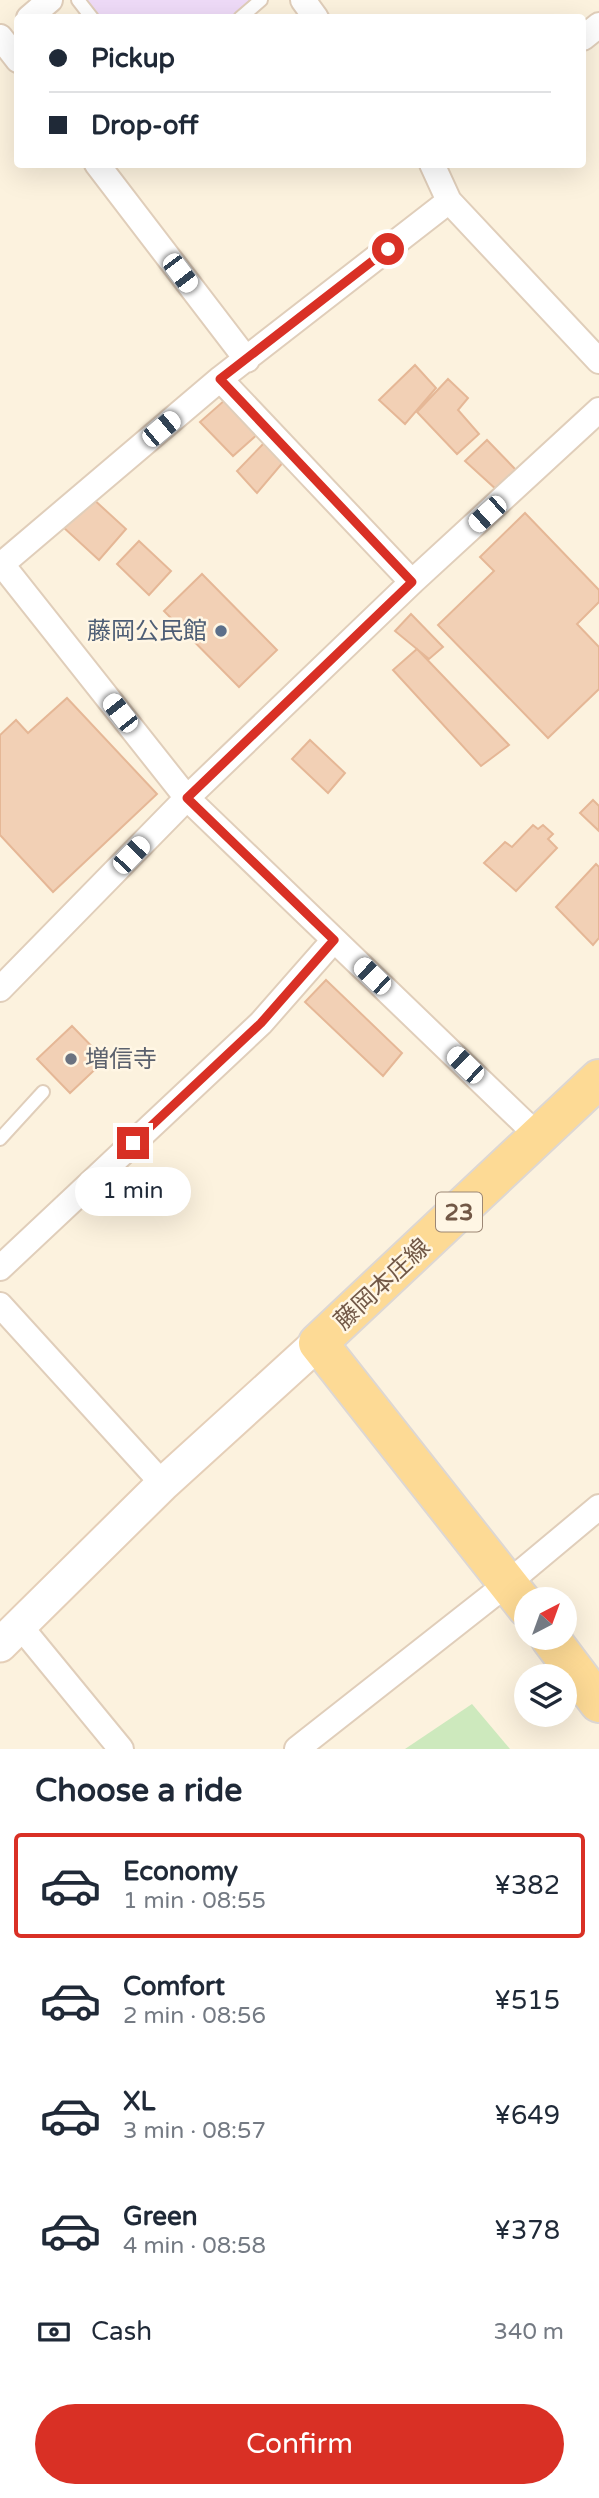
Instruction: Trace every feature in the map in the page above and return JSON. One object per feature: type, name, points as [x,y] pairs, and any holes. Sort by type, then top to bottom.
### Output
[{"type":"main road","name":"藤岡本庄線","points":[[514,1592],[318,1343],[599,1079]]},
{"type":"main road","points":[[559,1650],[599,1703]]},
{"type":"street","points":[[34,14],[50,0]]},
{"type":"street","points":[[6,34],[14,51]]},
{"type":"street","points":[[100,168],[247,360]]},
{"type":"street","points":[[434,168],[449,201],[599,361]]},
{"type":"street","points":[[449,201],[220,379],[1,563],[187,798],[539,1137]]},
{"type":"street","points":[[220,379],[412,582]]},
{"type":"street","points":[[0,989],[187,798],[412,582],[599,410]]},
{"type":"street","points":[[0,1268],[261,1023],[334,940]]},
{"type":"street","points":[[0,1304],[163,1485]]},
{"type":"street","points":[[121,1749],[10,1635],[163,1485],[318,1343]]},
{"type":"street","points":[[525,1587],[599,1507]]},
{"type":"street","points":[[297,1749],[514,1598]]},
{"type":"lane","points":[[78,0],[89,14]]},
{"type":"lane","points":[[245,14],[261,0]]},
{"type":"lane","points":[[0,1139],[43,1092]]},
{"type":"shaded area","points":[[84,0],[257,0],[241,14],[96,14]]},
{"type":"green space","points":[[472,1704],[510,1749],[405,1749]]},
{"type":"building","points":[[415,365],[436,388],[405,424],[379,400]]},
{"type":"building","points":[[448,379],[468,398],[458,410],[479,434],[457,454],[417,412]]},
{"type":"building","points":[[226,399],[260,432],[233,456],[200,422]]},
{"type":"building","points":[[487,440],[517,471],[498,491],[465,461]]},
{"type":"building","points":[[266,441],[285,460],[257,493],[237,471]]},
{"type":"building","points":[[91,497],[126,529],[99,560],[63,527]]},
{"type":"building","points":[[525,513],[599,590],[599,602],[577,624],[599,647],[599,689],[548,738],[438,625],[494,571],[480,557]]},
{"type":"building","points":[[139,541],[171,571],[149,595],[117,564]]},
{"type":"building","name":"藤岡公民館","points":[[202,574],[277,650],[239,687],[164,611]]},
{"type":"building","points":[[411,614],[443,647],[429,659],[395,631]]},
{"type":"building","points":[[417,649],[509,745],[481,766],[393,670]]},
{"type":"building","points":[[67,698],[157,794],[53,892],[0,835],[0,735],[16,720],[28,733]]},
{"type":"building","points":[[310,740],[345,773],[328,793],[292,759]]},
{"type":"building","points":[[593,800],[599,806],[599,831],[580,813]]},
{"type":"building","points":[[533,825],[538,829],[543,825],[553,834],[548,839],[557,848],[516,891],[484,863],[505,842],[512,847]]},
{"type":"building","points":[[596,864],[599,867],[599,938],[593,945],[556,907]]},
{"type":"building","points":[[326,980],[402,1053],[383,1076],[305,1002]]},
{"type":"building","name":"増信寺","points":[[72,1026],[105,1060],[70,1093],[37,1059]]},
{"type":"place","name":"藤岡公民館","points":[[221,631]]},
{"type":"place","name":"増信寺","points":[[71,1059]]},
{"type":"route","points":[[133,1143],[261,1023],[334,940],[187,798],[412,582],[220,379],[388,249]]}]
